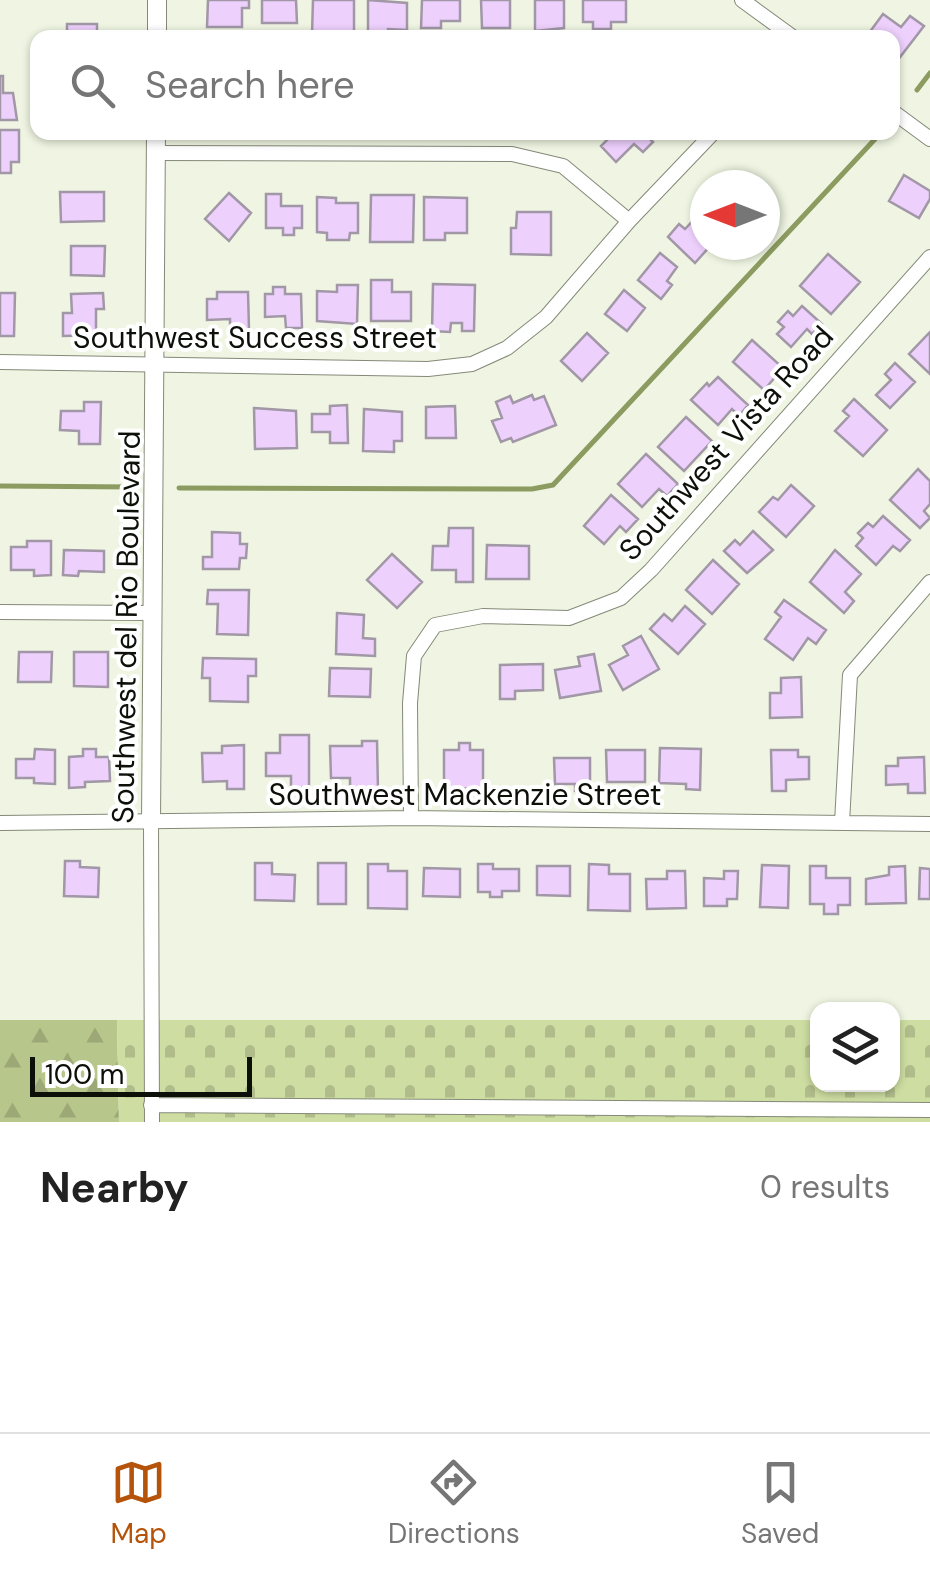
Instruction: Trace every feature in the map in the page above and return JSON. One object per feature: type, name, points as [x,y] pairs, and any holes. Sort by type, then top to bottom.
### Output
[{"type":"street","points":[[156,30],[157,0]]},
{"type":"street","points":[[742,0],[783,30]]},
{"type":"street","points":[[900,117],[930,139]]},
{"type":"street","name":"Southwest del Rio Boulevard","points":[[152,1122],[156,140]]},
{"type":"street","name":"Southwest Success Street","points":[[0,362],[428,369],[472,364],[506,348],[546,317],[706,140]]},
{"type":"street","points":[[156,152],[512,154],[563,166],[630,221]]},
{"type":"street","name":"Southwest Vista Road","points":[[411,818],[410,703],[414,656],[436,625],[483,616],[569,618],[622,598],[930,257]]},
{"type":"street","points":[[842,823],[850,674],[930,582]]},
{"type":"street","points":[[0,612],[152,613]]},
{"type":"street","name":"Southwest Mackenzie Street","points":[[0,823],[411,818],[930,824]]},
{"type":"street","points":[[151,1105],[425,1115],[930,1110]]},
{"type":"green space","points":[[0,1020],[117,1020],[119,1122],[0,1122]]},
{"type":"green space","points":[[117,1020],[810,1020],[810,1092],[900,1092],[900,1020],[930,1020],[930,1122],[119,1122]]},
{"type":"building","points":[[208,0],[249,0],[249,8],[242,8],[242,27],[207,27]]},
{"type":"building","points":[[262,0],[296,0],[297,23],[262,23]]},
{"type":"building","points":[[313,0],[354,0],[354,30],[312,30]]},
{"type":"building","points":[[368,0],[407,3],[407,30],[368,30]]},
{"type":"building","points":[[422,0],[460,0],[460,21],[441,21],[441,28],[421,28]]},
{"type":"building","points":[[481,0],[510,0],[510,28],[482,28]]},
{"type":"building","points":[[535,0],[564,0],[564,28],[535,30]]},
{"type":"building","points":[[583,0],[626,0],[626,22],[611,22],[611,29],[593,29],[593,22],[583,22]]},
{"type":"building","points":[[883,14],[901,27],[910,16],[924,26],[900,57],[900,30],[871,30]]},
{"type":"building","points":[[67,24],[97,24],[97,30],[67,30]]},
{"type":"building","points":[[0,76],[3,93],[13,93],[17,120],[0,120]]},
{"type":"building","points":[[0,130],[19,130],[19,162],[11,162],[11,173],[0,173]]},
{"type":"building","points":[[607,140],[653,142],[643,152],[634,144],[616,162],[601,146]]},
{"type":"building","points":[[904,175],[930,191],[930,199],[919,218],[889,201]]},
{"type":"building","points":[[60,192],[104,192],[104,221],[61,222]]},
{"type":"building","points":[[229,193],[251,213],[229,241],[205,219]]},
{"type":"building","points":[[266,194],[281,194],[281,206],[302,206],[302,228],[294,228],[294,235],[283,235],[283,228],[266,228]]},
{"type":"building","points":[[371,195],[414,195],[413,242],[370,242]]},
{"type":"building","points":[[317,197],[336,198],[336,203],[358,203],[358,233],[350,233],[349,240],[327,240],[327,233],[317,232]]},
{"type":"building","points":[[424,197],[467,198],[467,233],[445,233],[445,240],[424,240]]},
{"type":"building","points":[[517,212],[551,212],[551,255],[511,254],[511,228],[516,228]]},
{"type":"building","points":[[679,224],[685,229],[690,224],[690,258],[668,237]]},
{"type":"building","points":[[71,246],[105,246],[104,276],[71,275]]},
{"type":"building","points":[[660,253],[677,267],[667,281],[672,285],[661,299],[638,280]]},
{"type":"building","points":[[828,254],[860,282],[831,314],[800,286]]},
{"type":"building","points":[[371,280],[392,280],[392,292],[411,292],[411,321],[371,321]]},
{"type":"building","points":[[433,284],[475,285],[474,331],[462,331],[462,323],[451,323],[450,332],[432,331]]},
{"type":"building","points":[[337,285],[358,285],[357,324],[317,321],[317,291],[337,292]]},
{"type":"building","points":[[273,287],[285,287],[285,294],[301,294],[302,328],[286,328],[285,316],[265,317],[265,294],[273,294]]},
{"type":"building","points":[[624,290],[645,308],[627,331],[605,314]]},
{"type":"building","points":[[217,292],[248,292],[249,329],[230,330],[230,319],[207,320],[207,299],[217,299]]},
{"type":"building","points":[[0,293],[15,293],[14,336],[0,336]]},
{"type":"building","points":[[103,293],[104,309],[96,309],[96,335],[63,336],[63,313],[72,313],[71,294]]},
{"type":"building","points":[[802,306],[822,324],[812,334],[807,329],[791,347],[777,334],[784,327],[778,322],[788,311],[793,316]]},
{"type":"building","points":[[930,332],[930,374],[909,354]]},
{"type":"building","points":[[587,333],[608,353],[582,381],[561,361]]},
{"type":"building","points":[[752,340],[783,368],[764,390],[733,362]]},
{"type":"building","points":[[895,363],[915,382],[890,408],[876,395],[891,380],[885,374]]},
{"type":"building","points":[[718,377],[748,405],[739,416],[732,409],[718,425],[691,400]]},
{"type":"building","points":[[532,395],[534,400],[544,396],[556,425],[513,442],[511,438],[501,442],[492,421],[502,418],[496,402],[510,396],[513,403]]},
{"type":"building","points":[[854,399],[887,430],[863,456],[835,431],[849,416],[843,411]]},
{"type":"building","points":[[84,402],[101,402],[100,444],[79,444],[79,431],[60,430],[61,411],[84,411]]},
{"type":"building","points":[[347,405],[348,443],[330,443],[330,432],[312,432],[312,414],[330,414],[330,406]]},
{"type":"building","points":[[455,406],[456,438],[426,438],[426,407]]},
{"type":"building","points":[[254,408],[296,411],[297,448],[255,449]]},
{"type":"building","points":[[364,409],[402,412],[402,441],[394,441],[394,452],[363,451]]},
{"type":"building","points":[[686,417],[712,441],[684,471],[658,447]]},
{"type":"building","points":[[646,454],[678,484],[667,496],[659,489],[642,507],[618,484]]},
{"type":"building","points":[[918,469],[930,481],[930,504],[924,511],[930,518],[920,528],[890,500]]},
{"type":"building","points":[[791,485],[814,506],[786,537],[759,512],[773,497],[778,500]]},
{"type":"building","points":[[611,495],[638,519],[626,532],[620,526],[604,544],[584,526]]},
{"type":"building","points":[[883,516],[910,540],[900,551],[893,546],[876,565],[856,546],[863,538],[858,533],[868,523],[873,527]]},
{"type":"building","points":[[449,528],[473,528],[473,582],[456,582],[456,570],[432,570],[433,546],[448,546]]},
{"type":"building","points":[[753,531],[773,550],[747,573],[724,551],[735,540],[740,545]]},
{"type":"building","points":[[212,532],[240,533],[240,544],[247,544],[246,558],[240,558],[239,569],[203,569],[203,557],[212,557]]},
{"type":"building","points":[[27,541],[51,541],[51,575],[34,576],[34,570],[11,570],[11,547],[27,547]]},
{"type":"building","points":[[487,545],[529,546],[529,579],[486,579]]},
{"type":"building","points":[[64,550],[104,551],[104,572],[63,575]]},
{"type":"building","points":[[835,550],[861,574],[845,592],[854,601],[844,613],[810,582]]},
{"type":"building","points":[[392,554],[422,582],[397,608],[367,580]]},
{"type":"building","points":[[713,560],[739,584],[712,614],[686,590]]},
{"type":"building","points":[[208,590],[249,590],[248,635],[217,634],[218,604],[207,604]]},
{"type":"building","points":[[784,600],[826,630],[816,644],[808,638],[793,660],[765,639],[781,617],[775,612]]},
{"type":"building","points":[[685,606],[705,624],[678,654],[650,629],[664,614],[672,621]]},
{"type":"building","points":[[337,613],[364,615],[363,638],[375,639],[375,656],[336,654]]},
{"type":"building","points":[[641,636],[659,669],[623,690],[609,665],[628,655],[623,646]]},
{"type":"building","points":[[19,652],[52,652],[51,682],[18,682]]},
{"type":"building","points":[[74,652],[108,652],[108,687],[74,686]]},
{"type":"building","points":[[594,654],[601,691],[560,698],[555,670],[580,666],[578,657]]},
{"type":"building","points":[[203,658],[256,659],[256,676],[248,676],[248,702],[210,701],[210,678],[202,678]]},
{"type":"building","points":[[543,664],[543,690],[515,691],[515,699],[500,699],[500,665]]},
{"type":"building","points":[[330,668],[371,669],[370,697],[329,696]]},
{"type":"building","points":[[801,677],[802,717],[770,718],[770,693],[781,693],[781,678]]},
{"type":"building","points":[[280,735],[309,735],[309,788],[291,788],[291,776],[266,776],[266,753],[280,753]]},
{"type":"building","points":[[362,741],[377,741],[378,790],[350,791],[350,778],[331,778],[330,746],[362,746]]},
{"type":"building","points":[[459,743],[470,743],[470,750],[483,750],[483,789],[444,788],[444,750],[459,750]]},
{"type":"building","points":[[244,745],[244,789],[227,789],[227,781],[203,782],[202,753],[222,753],[222,746]]},
{"type":"building","points":[[660,748],[701,749],[700,790],[686,789],[686,784],[659,783]]},
{"type":"building","points":[[35,749],[55,750],[55,784],[16,778],[16,759],[34,759]]},
{"type":"building","points":[[83,749],[96,749],[96,757],[109,757],[110,781],[85,782],[85,787],[69,788],[69,757],[83,756]]},
{"type":"building","points":[[606,750],[645,750],[645,782],[607,782]]},
{"type":"building","points":[[771,750],[798,750],[798,757],[809,757],[809,779],[786,780],[786,791],[772,791]]},
{"type":"building","points":[[924,757],[925,793],[908,793],[908,784],[886,785],[886,766],[898,766],[898,758]]},
{"type":"building","points":[[554,758],[590,758],[590,791],[575,791],[575,784],[555,784]]},
{"type":"building","points":[[65,861],[80,861],[80,867],[99,868],[98,897],[64,896]]},
{"type":"building","points":[[255,863],[272,863],[272,874],[295,875],[294,901],[255,900]]},
{"type":"building","points":[[318,863],[346,863],[346,904],[318,904]]},
{"type":"building","points":[[368,864],[388,864],[388,871],[407,871],[407,909],[368,908]]},
{"type":"building","points":[[478,864],[493,864],[493,869],[519,869],[519,891],[502,891],[502,897],[478,892]]},
{"type":"building","points":[[589,864],[609,865],[609,874],[630,874],[630,911],[588,910]]},
{"type":"building","points":[[762,865],[789,866],[788,908],[760,907]]},
{"type":"building","points":[[537,866],[570,866],[570,896],[537,895]]},
{"type":"building","points":[[810,866],[826,866],[826,878],[850,878],[850,905],[838,905],[838,914],[824,914],[824,904],[810,904]]},
{"type":"building","points":[[905,866],[906,903],[866,904],[866,879],[889,875],[889,867]]},
{"type":"building","points":[[424,868],[460,869],[460,897],[423,896]]},
{"type":"building","points":[[920,868],[930,869],[930,899],[919,899]]},
{"type":"building","points":[[667,871],[685,871],[686,908],[647,909],[646,879],[667,879]]},
{"type":"building","points":[[724,871],[738,871],[737,899],[727,899],[727,906],[704,906],[704,878],[724,879]]},
{"type":"waterway","points":[[917,90],[930,73]]},
{"type":"waterway","points":[[179,488],[532,489],[553,485],[874,140]]},
{"type":"waterway","points":[[0,486],[136,487]]}]
